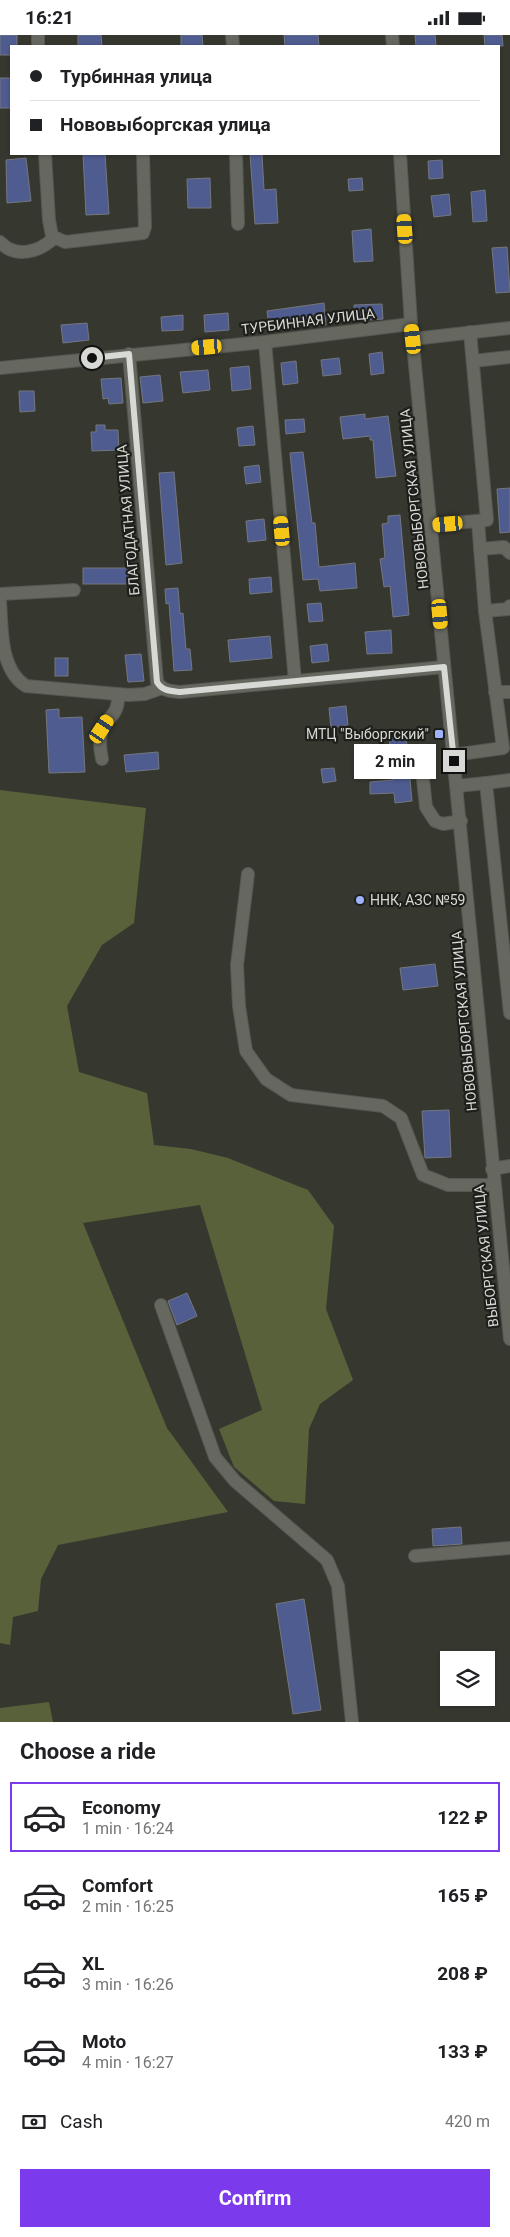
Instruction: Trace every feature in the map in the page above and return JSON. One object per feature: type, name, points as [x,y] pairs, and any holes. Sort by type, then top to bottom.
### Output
[{"type":"street","points":[[45,155],[49,220],[54,238]]},
{"type":"street","points":[[54,238],[65,242],[143,233],[145,227],[144,155]]},
{"type":"street","points":[[236,155],[238,224]]},
{"type":"street","name":"НОВОВЫБОРГСКАЯ УЛИЦА","points":[[400,155],[411,324],[461,821],[492,1169]]},
{"type":"street","points":[[0,242],[8,249],[19,252],[41,248],[54,238]]},
{"type":"street","name":"ТУРБИННАЯ УЛИЦА","points":[[0,368],[265,342],[411,324]]},
{"type":"street","points":[[413,339],[510,328]]},
{"type":"street","points":[[432,525],[487,520],[470,332]]},
{"type":"street","points":[[265,342],[295,681]]},
{"type":"street","name":"БЛАГОДАТНАЯ УЛИЦА","points":[[129,354],[159,685]]},
{"type":"street","points":[[473,361],[510,357]]},
{"type":"street","points":[[453,755],[503,748],[485,611],[478,521]]},
{"type":"street","points":[[480,549],[504,547],[510,553]]},
{"type":"street","points":[[0,594],[74,590]]},
{"type":"street","points":[[0,601],[6,660],[16,680],[26,686],[118,695],[145,694],[159,685],[180,692],[444,667]]},
{"type":"street","points":[[485,611],[508,609],[510,606]]},
{"type":"street","points":[[496,692],[510,692]]},
{"type":"street","points":[[102,759],[100,737],[108,720],[116,712],[118,695]]},
{"type":"street","points":[[420,751],[426,807],[430,815],[435,821],[443,824],[461,821]]},
{"type":"street","points":[[457,785],[510,780]]},
{"type":"street","points":[[486,783],[510,1013]]},
{"type":"street","points":[[248,874],[236,965],[239,1006],[246,1051],[266,1079],[291,1095],[382,1106],[401,1118],[423,1175],[448,1185],[494,1185]]},
{"type":"street","points":[[492,1169],[510,1166]]},
{"type":"street","name":"ВЫБОРГСКАЯ УЛИЦА","points":[[492,1169],[510,1339]]},
{"type":"street","points":[[161,1305],[215,1457],[235,1481],[327,1560],[338,1585],[352,1722]]},
{"type":"street","points":[[415,1555],[510,1548]]},
{"type":"green space","points":[[0,790],[146,808],[134,923],[102,945],[67,1006],[79,1072],[147,1093],[154,1145],[191,1149],[228,1158],[308,1190],[334,1226],[326,1309],[353,1380],[320,1404],[309,1429],[305,1504],[274,1501],[234,1467],[219,1429],[262,1410],[200,1205],[83,1223],[167,1428],[228,1512],[58,1545],[41,1579],[38,1611],[13,1617],[10,1645],[0,1643]]},
{"type":"green space","points":[[49,1702],[53,1722],[0,1722],[0,1708]]},
{"type":"building","points":[[0,35],[17,35],[17,45],[10,45],[10,55],[0,55]]},
{"type":"building","points":[[78,35],[101,35],[102,45],[78,45]]},
{"type":"building","points":[[181,35],[202,35],[203,45],[181,45]]},
{"type":"building","points":[[284,35],[318,35],[319,45],[285,45]]},
{"type":"building","points":[[415,35],[435,35],[436,45],[416,45]]},
{"type":"building","points":[[484,35],[502,35],[503,46],[485,45]]},
{"type":"building","points":[[0,78],[10,78],[10,108],[0,108]]},
{"type":"building","points":[[83,155],[105,155],[109,214],[86,215]]},
{"type":"building","points":[[250,155],[262,155],[264,190],[276,189],[278,223],[255,224]]},
{"type":"building","points":[[26,158],[31,201],[7,203],[6,160]]},
{"type":"building","points":[[442,160],[443,178],[429,179],[428,161]]},
{"type":"building","points":[[210,178],[211,208],[188,208],[187,179]]},
{"type":"building","points":[[362,178],[363,190],[349,191],[348,179]]},
{"type":"building","points":[[485,190],[487,221],[473,222],[471,192]]},
{"type":"building","points":[[449,194],[451,215],[434,217],[431,196]]},
{"type":"building","points":[[371,229],[373,261],[354,262],[352,231]]},
{"type":"building","points":[[507,247],[510,292],[496,293],[492,248]]},
{"type":"building","points":[[324,303],[326,325],[314,326],[313,320],[269,326],[267,311]]},
{"type":"building","points":[[382,304],[383,319],[355,321],[354,305]]},
{"type":"building","points":[[228,313],[229,330],[205,332],[204,315]]},
{"type":"building","points":[[183,315],[183,330],[162,331],[161,317]]},
{"type":"building","points":[[87,323],[89,340],[63,343],[61,325]]},
{"type":"building","points":[[382,352],[384,373],[371,375],[369,354]]},
{"type":"building","points":[[339,358],[341,374],[323,376],[321,360]]},
{"type":"building","points":[[296,361],[298,383],[283,385],[281,363]]},
{"type":"building","points":[[249,366],[251,389],[232,391],[230,368]]},
{"type":"building","points":[[208,370],[210,390],[183,393],[180,372]]},
{"type":"building","points":[[160,375],[163,401],[143,403],[140,377]]},
{"type":"building","points":[[121,378],[123,403],[109,404],[108,398],[103,399],[101,379]]},
{"type":"building","points":[[19,391],[34,391],[35,411],[20,412]]},
{"type":"building","points":[[365,414],[365,419],[388,416],[396,476],[376,478],[373,440],[370,440],[370,436],[343,439],[340,417]]},
{"type":"building","points":[[304,419],[305,432],[286,434],[285,420]]},
{"type":"building","points":[[96,425],[105,425],[105,430],[118,430],[119,450],[92,451],[91,432],[96,432]]},
{"type":"building","points":[[253,426],[255,445],[239,446],[237,428]]},
{"type":"building","points":[[303,452],[312,523],[315,523],[319,567],[355,563],[357,588],[320,591],[318,579],[303,580],[290,453]]},
{"type":"building","points":[[259,465],[261,482],[246,484],[244,467]]},
{"type":"building","points":[[174,472],[182,563],[166,565],[159,473]]},
{"type":"building","points":[[510,488],[510,532],[500,533],[497,489]]},
{"type":"building","points":[[400,515],[409,615],[393,617],[390,586],[384,587],[380,559],[385,558],[382,524],[388,523],[388,516]]},
{"type":"building","points":[[264,519],[266,540],[248,542],[246,521]]},
{"type":"building","points":[[83,568],[133,568],[133,584],[83,584]]},
{"type":"building","points":[[271,577],[272,592],[250,594],[249,579]]},
{"type":"building","points":[[178,588],[180,614],[183,613],[186,649],[190,649],[192,670],[174,671],[169,603],[166,604],[165,589]]},
{"type":"building","points":[[321,603],[323,621],[309,622],[307,604]]},
{"type":"building","points":[[391,630],[392,653],[367,654],[365,632]]},
{"type":"building","points":[[270,636],[272,658],[230,662],[228,640]]},
{"type":"building","points":[[327,644],[329,661],[312,663],[310,646]]},
{"type":"building","points":[[141,654],[144,681],[128,682],[125,655]]},
{"type":"building","points":[[55,658],[68,658],[68,676],[55,676]]},
{"type":"building","points":[[346,706],[348,725],[331,728],[329,708]]},
{"type":"building","points":[[59,709],[59,718],[82,717],[85,772],[49,773],[46,710]]},
{"type":"building","points":[[406,736],[412,801],[395,803],[394,793],[370,794],[370,782],[393,780],[389,737]]},
{"type":"building","points":[[158,752],[159,769],[126,772],[124,755]]},
{"type":"building","points":[[334,768],[336,781],[323,783],[321,769]]},
{"type":"building","points":[[435,964],[438,986],[403,990],[400,968]]},
{"type":"building","points":[[449,1110],[451,1157],[425,1158],[422,1111]]},
{"type":"building","points":[[187,1293],[197,1316],[177,1325],[168,1301]]},
{"type":"building","points":[[461,1527],[462,1544],[433,1546],[432,1529]]},
{"type":"building","points":[[304,1599],[321,1710],[293,1714],[276,1604]]},
{"type":"place","name":"МТЦ \"Выборгский\"","points":[[439,734]]},
{"type":"place","name":"ННК, АЗС №59","points":[[360,900]]},
{"type":"route","points":[[92,358],[129,354],[157,682],[159,686],[169,691],[180,692],[444,667],[454,761]]}]
